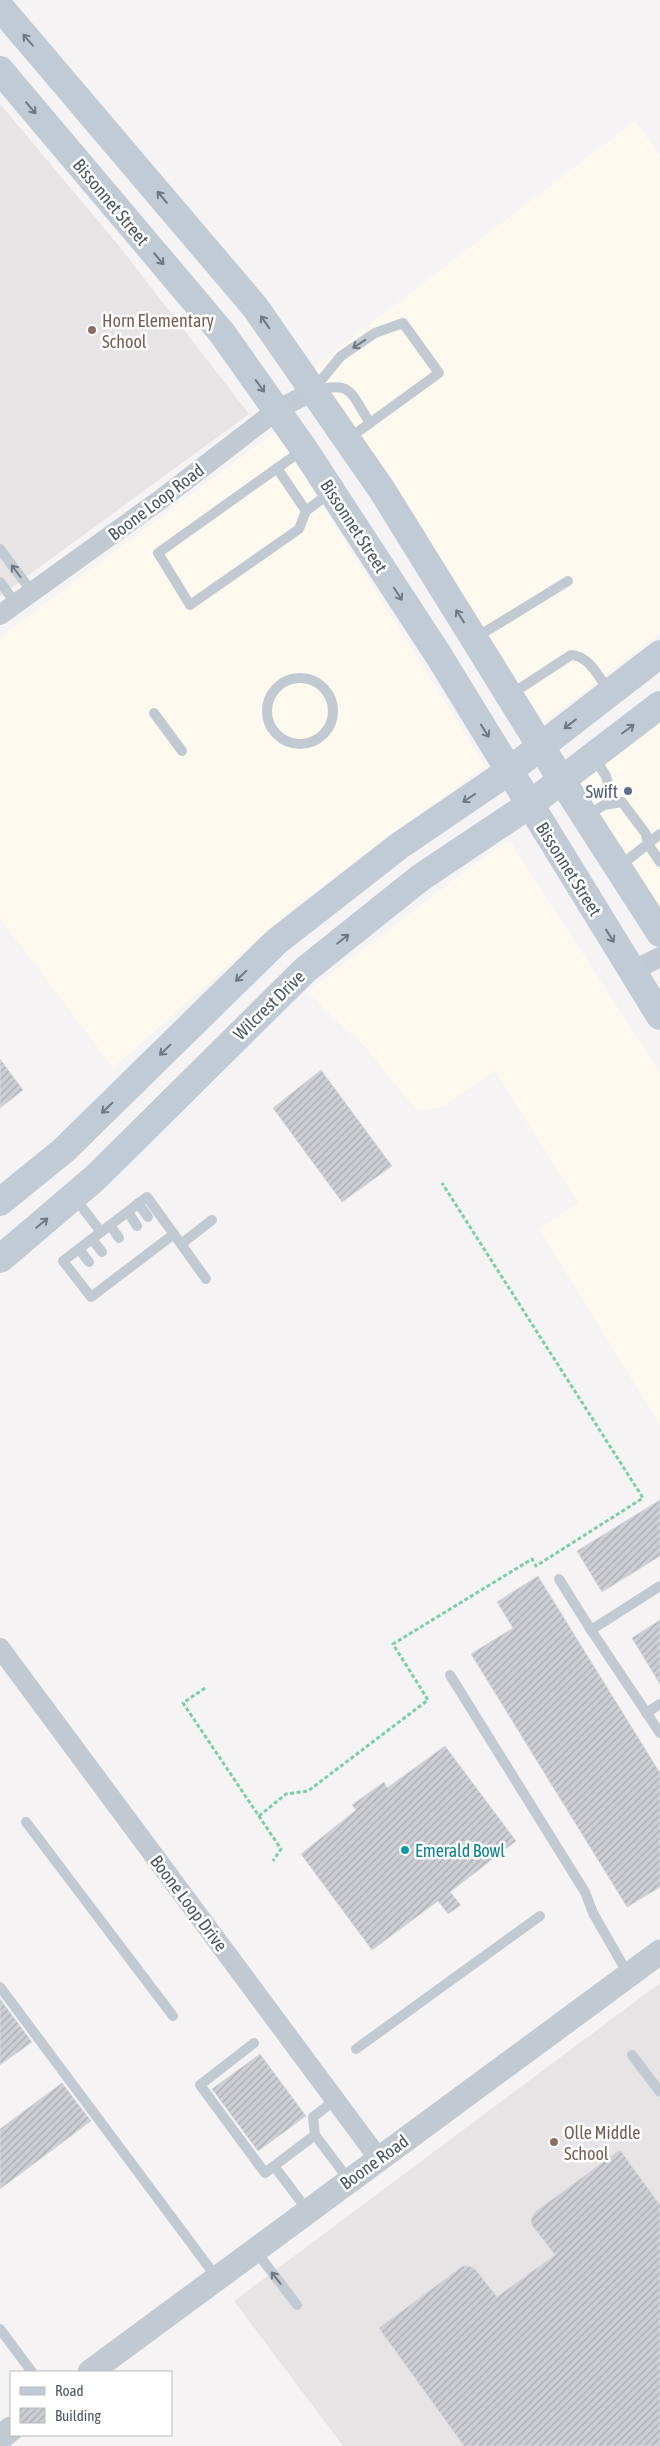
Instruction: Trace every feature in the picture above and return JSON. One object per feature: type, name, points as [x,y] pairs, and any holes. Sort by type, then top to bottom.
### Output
[{"type":"main road","points":[[0,8],[255,307],[382,490],[561,779],[660,933]]},
{"type":"main road","name":"Bissonnet Street","points":[[0,70],[222,333],[277,410],[439,656],[660,1016]]},
{"type":"main road","points":[[0,1202],[64,1150],[276,942],[399,846],[509,771],[660,654]]},
{"type":"main road","name":"Wilcrest Drive","points":[[2,1254],[73,1197],[305,970],[420,878],[529,805],[660,705]]},
{"type":"main road","points":[[276,942],[305,970]]},
{"type":"main road","points":[[142,1074],[154,1119]]},
{"type":"street","name":"Boone Loop Road","points":[[8,610],[164,497],[277,410],[313,391]]},
{"type":"street","points":[[632,971],[660,957]]},
{"type":"street","name":"Boone Loop Drive","points":[[0,1648],[379,2159]]},
{"type":"street","name":"Boone Road","points":[[91,2371],[660,1952]]},
{"type":"street","points":[[0,2438],[10,2430]]},
{"type":"lane","points":[[313,391],[341,356],[375,333],[403,323],[439,373],[347,439]]},
{"type":"lane","points":[[313,391],[334,385],[342,386],[348,390],[370,423]]},
{"type":"lane","points":[[304,449],[158,553],[190,605],[299,528],[306,511],[332,492]]},
{"type":"lane","points":[[277,468],[306,511]]},
{"type":"lane","points":[[0,549],[32,592]]},
{"type":"lane","points":[[474,639],[568,581]]},
{"type":"lane","points":[[0,582],[8,610]]},
{"type":"lane","points":[[510,696],[571,655],[580,656],[586,660],[610,693]]},
{"type":"lane","points":[[294,678],[305,678],[315,681],[324,688],[330,697],[333,708],[332,719],[320,737],[300,744],[289,742],[276,733],[268,719],[267,708],[269,698],[279,686],[294,678]]},
{"type":"lane","points":[[154,713],[182,751]]},
{"type":"lane","points":[[593,755],[606,776],[612,802]]},
{"type":"lane","points":[[585,816],[612,802],[622,802],[646,834],[648,844],[660,862]]},
{"type":"lane","points":[[618,868],[660,834]]},
{"type":"lane","points":[[73,1197],[96,1236],[102,1252]]},
{"type":"lane","points":[[166,1235],[116,1271],[106,1285],[91,1297],[62,1261],[147,1197],[166,1235],[181,1244],[206,1279]]},
{"type":"lane","points":[[138,1203],[148,1216]]},
{"type":"lane","points":[[128,1212],[137,1226]]},
{"type":"lane","points":[[181,1244],[212,1220]]},
{"type":"lane","points":[[110,1225],[119,1238]]},
{"type":"lane","points":[[79,1249],[89,1262]]},
{"type":"lane","points":[[100,1276],[106,1285]]},
{"type":"lane","points":[[559,1579],[660,1733]]},
{"type":"lane","points":[[591,1630],[660,1586]]},
{"type":"lane","points":[[450,1675],[585,1892],[593,1913],[628,1975]]},
{"type":"lane","points":[[646,1713],[660,1704]]},
{"type":"lane","points":[[26,1822],[173,2016]]},
{"type":"lane","points":[[356,2050],[540,1916]]},
{"type":"lane","points":[[0,1987],[217,2278]]},
{"type":"lane","points":[[254,2043],[200,2085],[265,2173],[315,2135]]},
{"type":"lane","points":[[632,2055],[660,2092]]},
{"type":"lane","points":[[335,2100],[313,2117],[315,2135],[349,2180]]},
{"type":"lane","points":[[274,2166],[308,2211]]},
{"type":"lane","points":[[255,2250],[297,2305]]},
{"type":"lane","points":[[0,2329],[31,2371]]},
{"type":"path","points":[[259,1816],[286,1794],[308,1791],[428,1700],[393,1644],[532,1559],[536,1566],[642,1498],[442,1183]]},
{"type":"path","points":[[205,1688],[183,1703],[281,1849],[273,1861]]},
{"type":"shaded area","name":"Horn Elementary School","points":[[0,104],[119,246],[249,414],[0,596]]},
{"type":"shaded area","points":[[635,121],[660,155],[660,633],[544,723],[314,367]]},
{"type":"shaded area","points":[[276,431],[485,766],[294,907],[113,1068],[0,918],[0,637]]},
{"type":"shaded area","points":[[660,720],[660,912],[575,781]]},
{"type":"shaded area","points":[[509,840],[660,1072],[660,1425],[539,1229],[578,1203],[495,1071],[441,1108],[417,1111],[365,1047],[307,992],[469,868]]},
{"type":"shaded area","name":"Olle Middle School","points":[[660,1983],[660,2446],[343,2446],[234,2301]]},
{"type":"building","points":[[0,1059],[23,1090],[0,1108]]},
{"type":"building","points":[[321,1070],[392,1166],[342,1202],[273,1108]]},
{"type":"building","points":[[660,1500],[660,1556],[602,1592],[577,1551]]},
{"type":"building","points":[[538,1576],[660,1773],[660,1887],[627,1907],[471,1654],[513,1628],[497,1602]]},
{"type":"building","points":[[660,1620],[660,1684],[632,1638]]},
{"type":"building","name":"Emerald Bowl","points":[[445,1746],[516,1841],[450,1892],[461,1905],[448,1914],[438,1901],[372,1950],[301,1854],[356,1810],[352,1805],[384,1782],[387,1788]]},
{"type":"building","points":[[0,1999],[32,2042],[0,2065]]},
{"type":"building","points":[[260,2054],[306,2116],[258,2151],[212,2089]]},
{"type":"building","points":[[62,2083],[91,2121],[0,2189],[0,2129]]},
{"type":"building","points":[[620,2150],[660,2205],[660,2446],[464,2446],[379,2328],[463,2266],[469,2266],[476,2270],[497,2297],[555,2255],[532,2225],[531,2220],[535,2212]]},
{"type":"place","name":"Horn Elementary School","points":[[92,330]]},
{"type":"place","name":"Swift","points":[[628,791]]},
{"type":"place","name":"Emerald Bowl","points":[[405,1850]]},
{"type":"place","name":"Olle Middle School","points":[[554,2142]]}]
